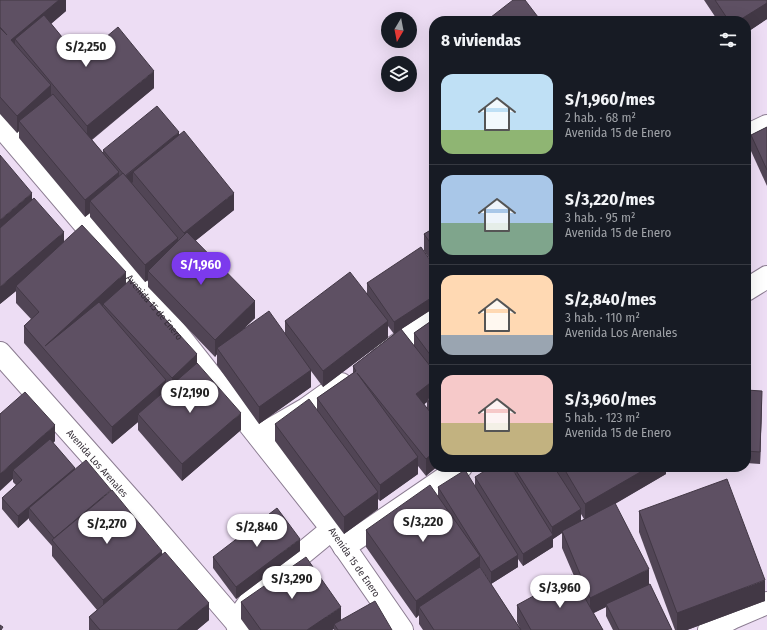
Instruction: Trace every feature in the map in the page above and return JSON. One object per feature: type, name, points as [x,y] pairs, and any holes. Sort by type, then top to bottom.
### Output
[{"type":"street","name":"Avenida 15 de Enero","points":[[0,125],[173,328],[259,436],[338,538],[402,630]]},
{"type":"street","points":[[751,134],[767,126]]},
{"type":"street","points":[[751,287],[767,277]]},
{"type":"street","points":[[259,436],[306,409],[429,324]]},
{"type":"street","name":"Avenida Los Arenales","points":[[0,353],[144,515],[238,626]]},
{"type":"street","points":[[238,626],[258,590],[338,538],[452,472]]},
{"type":"street","points":[[709,630],[767,603]]},
{"type":"building","points":[[0,0],[59,0],[11,40],[51,85],[17,116],[0,97],[0,28],[7,35],[0,27]]},
{"type":"building","points":[[513,0],[525,0],[537,16],[492,16]]},
{"type":"building","points":[[715,0],[767,0],[767,3],[746,16],[726,16]]},
{"type":"building","points":[[44,15],[80,59],[118,27],[154,71],[87,126],[15,39]]},
{"type":"building","points":[[53,94],[119,172],[85,200],[19,121]]},
{"type":"building","points":[[157,106],[179,132],[125,176],[103,150]]},
{"type":"building","points":[[767,127],[767,170],[751,135]]},
{"type":"building","points":[[184,131],[234,193],[184,233],[133,172]]},
{"type":"building","points":[[0,155],[32,193],[0,220]]},
{"type":"building","points":[[123,173],[178,238],[145,265],[90,201]]},
{"type":"building","points":[[34,198],[64,232],[0,287],[0,228]]},
{"type":"building","points":[[82,225],[126,272],[45,346],[99,302],[166,380],[112,427],[24,326],[39,312],[16,286]]},
{"type":"building","points":[[429,231],[429,241],[424,234]]},
{"type":"building","points":[[187,232],[255,301],[215,340],[148,271]]},
{"type":"building","points":[[421,247],[429,259],[429,299],[394,322],[367,283]]},
{"type":"building","points":[[350,272],[388,321],[323,371],[285,321]]},
{"type":"building","points":[[130,280],[197,354],[172,378],[103,304]]},
{"type":"building","points":[[269,311],[311,370],[259,407],[217,348]]},
{"type":"building","points":[[429,322],[429,353],[414,333]]},
{"type":"building","points":[[401,329],[429,365],[429,384],[416,394],[429,411],[429,456],[426,459],[357,373],[418,457],[380,485],[317,398],[356,371],[353,366]]},
{"type":"building","points":[[197,363],[241,413],[182,464],[138,414]]},
{"type":"building","points":[[751,390],[762,391],[760,452],[751,451]]},
{"type":"building","points":[[25,392],[55,425],[0,474],[0,414]]},
{"type":"building","points":[[309,399],[378,492],[344,517],[275,424]]},
{"type":"building","points":[[50,439],[75,468],[18,516],[2,498],[22,480],[13,470]]},
{"type":"building","points":[[86,460],[111,490],[54,538],[29,508]]},
{"type":"building","points":[[462,472],[466,472],[518,555],[491,572],[438,487]]},
{"type":"building","points":[[483,472],[514,472],[553,535],[523,554],[475,477]]},
{"type":"building","points":[[517,472],[557,472],[581,509],[552,527]]},
{"type":"building","points":[[566,472],[640,472],[585,504]]},
{"type":"building","points":[[727,479],[765,580],[677,613],[639,511]]},
{"type":"building","points":[[430,485],[480,556],[416,601],[366,530]]},
{"type":"building","points":[[112,490],[162,551],[103,600],[52,540]]},
{"type":"building","points":[[615,503],[649,569],[590,598],[562,531]]},
{"type":"building","points":[[277,508],[300,539],[236,587],[213,557]]},
{"type":"building","points":[[165,552],[209,603],[177,630],[100,630],[89,617]]},
{"type":"building","points":[[306,557],[341,607],[307,630],[261,630],[241,602]]},
{"type":"building","points":[[480,567],[521,630],[434,630],[419,607]]},
{"type":"building","points":[[572,575],[603,630],[531,630],[517,605]]},
{"type":"building","points":[[650,584],[672,630],[619,630],[606,604]]},
{"type":"building","points":[[375,601],[392,630],[338,630],[334,624]]}]
